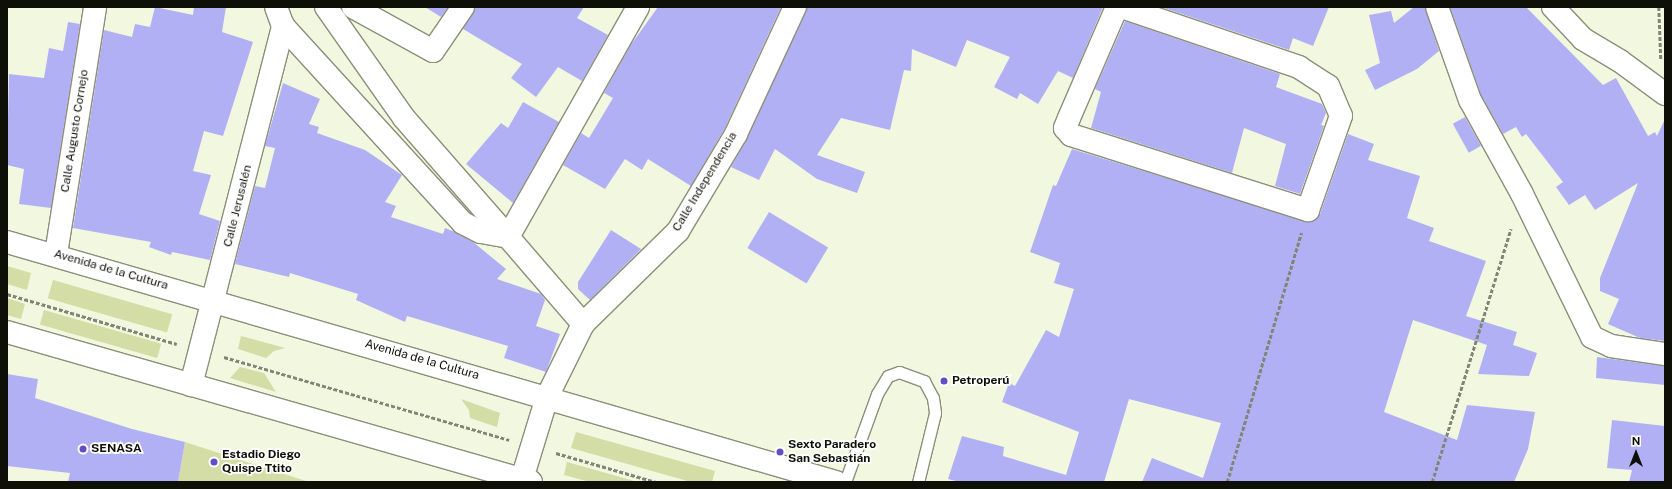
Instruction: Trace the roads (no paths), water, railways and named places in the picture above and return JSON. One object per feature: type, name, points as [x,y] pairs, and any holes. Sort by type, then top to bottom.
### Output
[{"type":"main road","name":"Calle Augusto Cornejo","points":[[56,254],[95,7]]},
{"type":"main road","points":[[326,7],[404,118],[583,324]]},
{"type":"main road","points":[[353,7],[433,52],[463,7]]},
{"type":"main road","points":[[508,236],[638,7]]},
{"type":"main road","name":"Calle Independencia","points":[[526,481],[532,446],[548,397],[583,324],[678,231],[736,134],[795,7]]},
{"type":"main road","points":[[1117,7],[1067,123],[1066,128],[1071,135],[1308,210],[1341,116],[1328,86],[1299,67],[1122,7]]},
{"type":"main road","points":[[1438,7],[1470,100],[1522,194],[1592,337],[1611,346],[1665,354]]},
{"type":"main road","points":[[1553,7],[1583,39],[1620,61],[1665,94]]},
{"type":"main road","points":[[279,17],[463,223],[481,232],[508,236]]},
{"type":"main road","name":"Calle Jerusalén","points":[[191,385],[214,300],[279,17]]},
{"type":"main road","name":"Avenida de la Cultura","points":[[7,242],[56,254],[836,482]]},
{"type":"main road","points":[[7,332],[526,481]]},
{"type":"lane","points":[[845,482],[877,394],[888,376],[899,372],[924,381],[933,398],[935,413],[918,482]]},
{"type":"place","name":"Petroperú","points":[[944,381]]},
{"type":"place","name":"SENASA","points":[[83,449]]},
{"type":"place","name":"Sexto Paradero San Sebastián","points":[[780,452]]},
{"type":"place","name":"Estadio Diego Quispe Ttito","points":[[214,462]]}]
